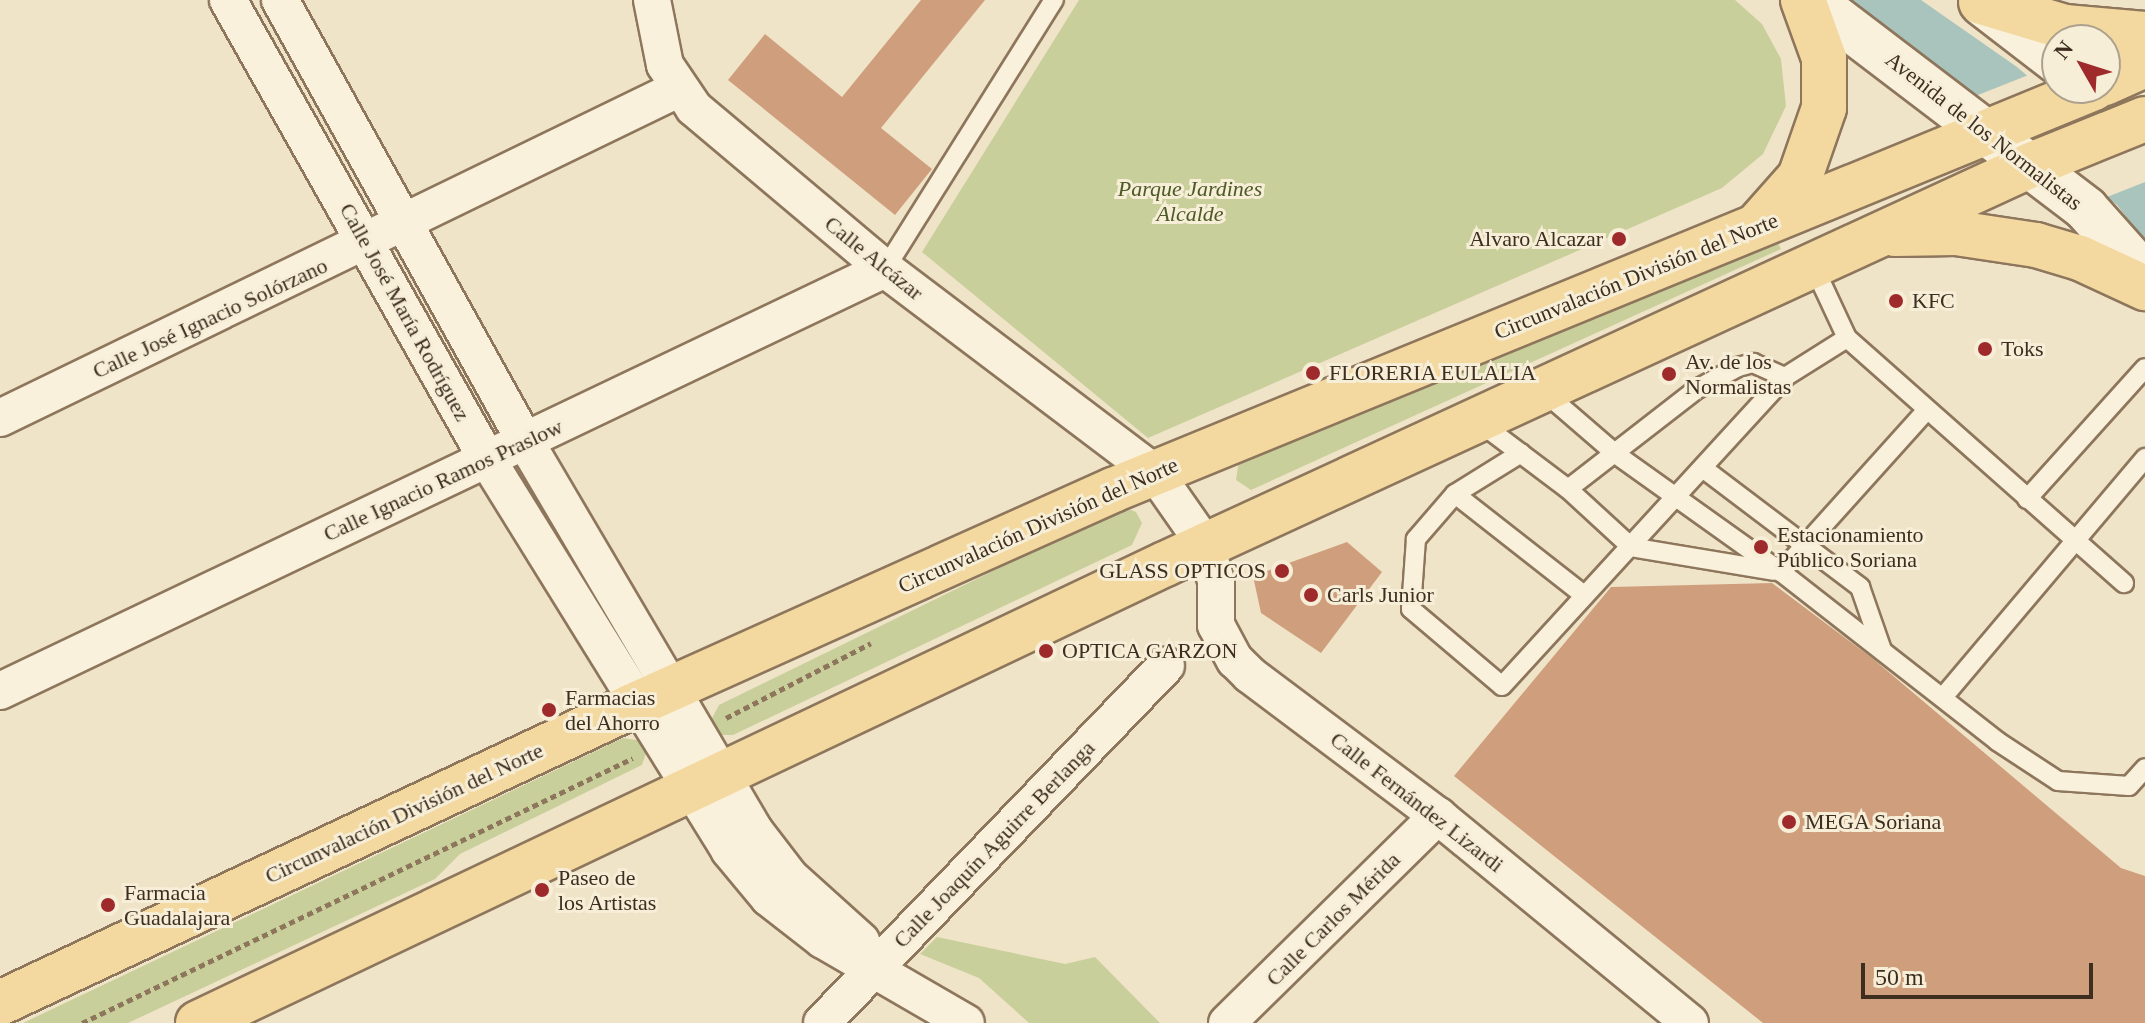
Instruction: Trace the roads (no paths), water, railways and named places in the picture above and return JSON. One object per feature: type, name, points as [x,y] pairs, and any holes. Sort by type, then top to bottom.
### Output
[{"type":"main road","points":[[1751,230],[1800,177],[1819,132],[1824,58],[1803,0]]},
{"type":"main road","points":[[1979,1],[2065,27],[2145,34]]},
{"type":"main road","name":"Circunvalación División del Norte","points":[[2121,73],[2145,65]]},
{"type":"main road","name":"Circunvalación División del Norte","points":[[0,1003],[655,697],[1155,473],[1993,131],[2046,104]]},
{"type":"main road","points":[[198,1023],[704,780],[1477,420],[2035,163],[2137,126]]},
{"type":"main road","points":[[1876,236],[1956,233],[2036,245],[2145,288]]},
{"type":"street","name":"Calle José María Rodríguez","points":[[228,0],[487,459],[655,697]]},
{"type":"street","name":"Calle Alcázar","points":[[652,0],[657,41],[678,89],[714,126],[885,269],[1155,473],[1206,546]]},
{"type":"street","name":"Avenida de los Normalistas","points":[[1812,0],[2035,163],[2086,209],[2145,275]]},
{"type":"street","points":[[1979,1],[2041,49]]},
{"type":"street","name":"Calle José María Rodríguez","points":[[291,4],[405,225],[525,441],[655,697]]},
{"type":"street","name":"Calle José Ignacio Solórzano","points":[[0,418],[405,225],[678,89]]},
{"type":"street","points":[[2110,104],[2137,126]]},
{"type":"street","name":"Calle Ignacio Ramos Praslow","points":[[0,691],[885,269]]},
{"type":"street","name":"Calle Fernández Lizardi","points":[[1206,546],[1216,581],[1216,625],[1235,660],[1438,816],[1669,1017]]},
{"type":"street","name":"Calle Joaquín Aguirre Berlanga","points":[[822,1023],[1166,665]]},
{"type":"street","points":[[655,697],[704,780],[790,877],[878,966],[966,1023]]},
{"type":"street","name":"Calle Carlos Mérida","points":[[1227,1023],[1438,816]]},
{"type":"lane","points":[[885,269],[1054,0]]},
{"type":"lane","points":[[1813,265],[1847,338],[2124,583]]},
{"type":"lane","points":[[1521,453],[1455,494],[1416,539],[1411,609],[1502,686],[1704,469],[1785,377],[1847,338]]},
{"type":"lane","points":[[1568,489],[1617,455],[1697,389],[1738,367],[1753,363],[1785,377]]},
{"type":"lane","points":[[2027,499],[2145,368]]},
{"type":"lane","points":[[1542,390],[1617,455],[1781,572],[1944,696],[1997,741],[2058,781],[2129,786],[2145,768]]},
{"type":"lane","points":[[1781,572],[1806,548],[1927,410]]},
{"type":"lane","points":[[1477,420],[1568,489],[1631,547],[1781,572]]},
{"type":"lane","points":[[1944,696],[2145,458]]},
{"type":"lane","points":[[1704,469],[1860,587],[1882,650]]},
{"type":"lane","points":[[1455,494],[1584,595]]},
{"type":"water","points":[[1843,0],[1921,0],[2017,67],[2041,88],[2041,104],[2060,104],[2145,177],[2145,241],[2117,205],[1974,93]]},
{"type":"place","name":"Alvaro Alcazar","points":[[1619,239]]},
{"type":"place","name":"KFC","points":[[1896,301]]},
{"type":"place","name":"Toks","points":[[1985,349]]},
{"type":"place","name":"FLORERIA EULALIA","points":[[1313,373]]},
{"type":"place","name":"Av. de los Normalistas","points":[[1669,374]]},
{"type":"place","name":"Estacionamiento Público Soriana","points":[[1761,547]]},
{"type":"place","name":"GLASS OPTICOS","points":[[1282,571]]},
{"type":"place","name":"Carls Junior","points":[[1311,595]]},
{"type":"place","name":"OPTICA GARZON","points":[[1046,651]]},
{"type":"place","name":"Farmacias del Ahorro","points":[[549,710]]},
{"type":"place","name":"MEGA Soriana","points":[[1789,822]]},
{"type":"place","name":"Paseo de los Artistas","points":[[542,890]]},
{"type":"place","name":"Farmacia Guadalajara","points":[[108,905]]},
{"type":"park label","name":"Parque Jardines Alcalde","points":[[1190,200]]}]
